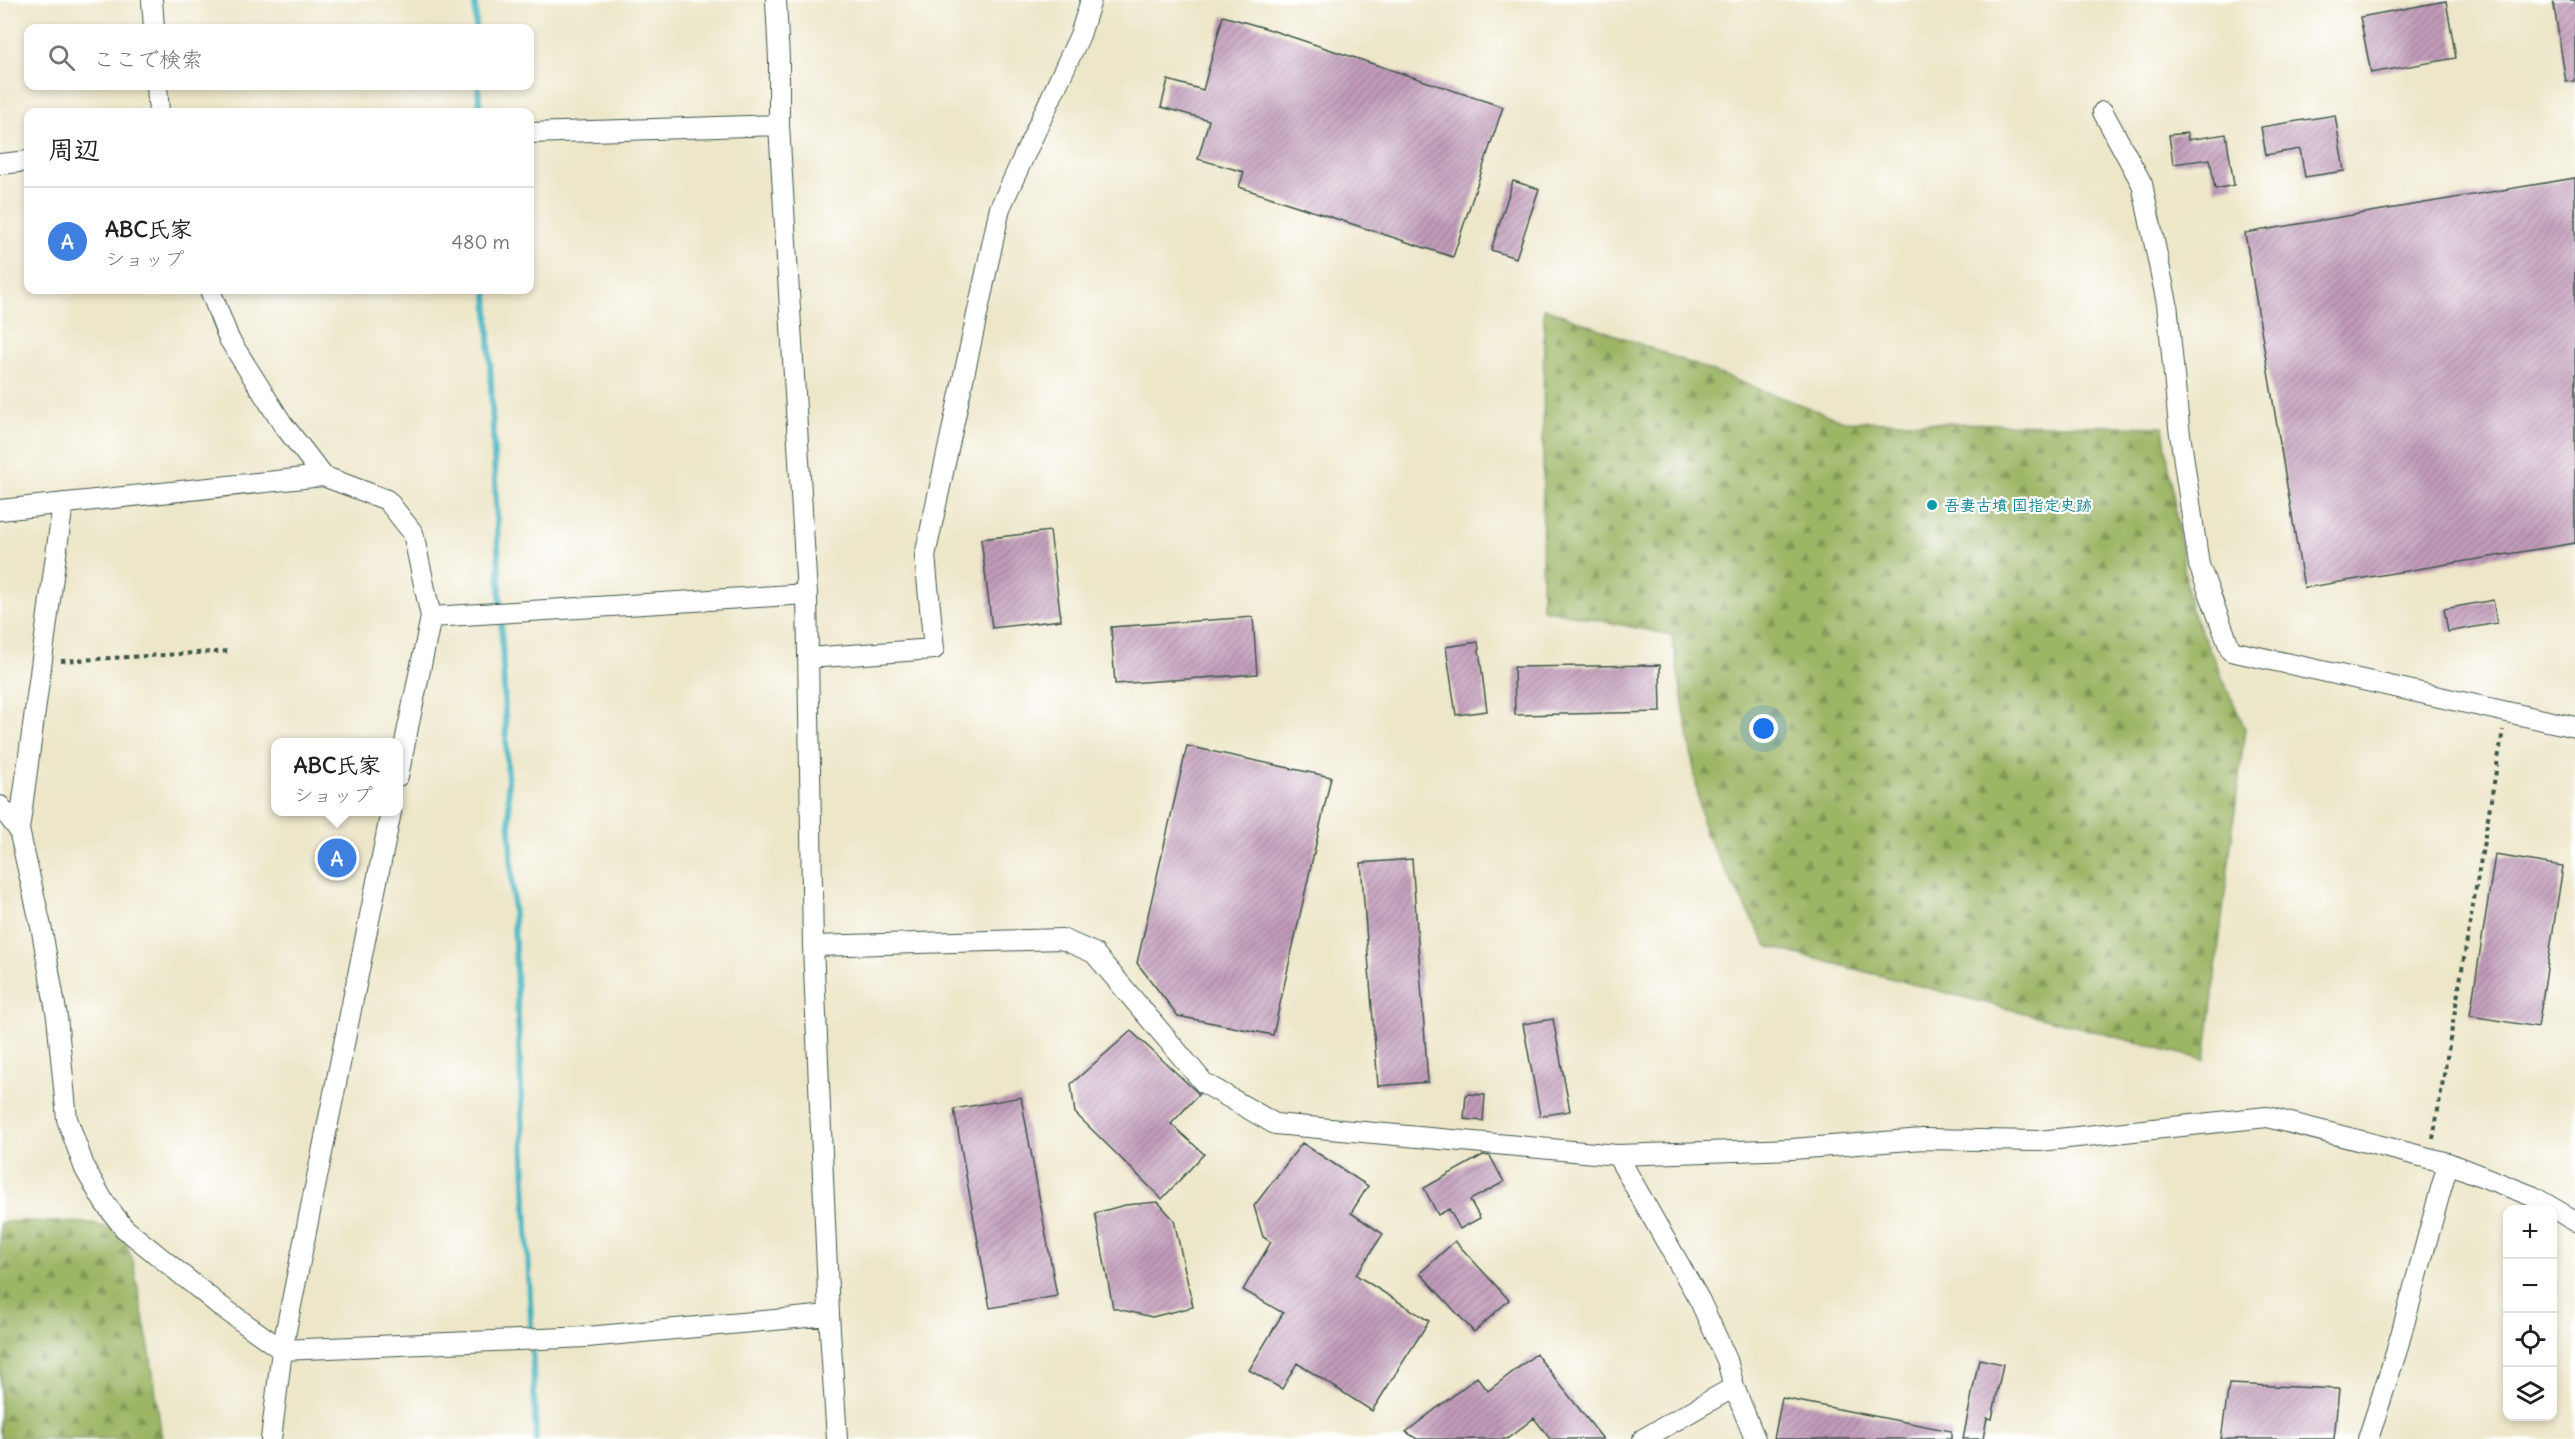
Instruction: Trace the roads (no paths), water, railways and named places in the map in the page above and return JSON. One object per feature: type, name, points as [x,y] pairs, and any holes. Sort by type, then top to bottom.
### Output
[{"type":"street","points":[[152,0],[154,24]]},
{"type":"street","points":[[776,0],[779,125],[807,594],[813,946],[829,1315],[837,1439]]},
{"type":"street","points":[[808,658],[934,649],[925,556],[1000,208],[1080,35],[1091,0]]},
{"type":"street","points":[[157,90],[159,108]]},
{"type":"street","points":[[2103,112],[2142,184],[2167,303],[2179,426],[2199,565],[2231,651],[2575,727]]},
{"type":"street","points":[[534,134],[779,125]]},
{"type":"street","points":[[0,164],[24,161]]},
{"type":"street","points":[[212,294],[229,339],[282,423],[322,476]]},
{"type":"street","points":[[0,510],[322,476],[387,500],[413,533],[431,617],[403,756]]},
{"type":"street","points":[[63,503],[19,830],[42,931],[57,1017],[67,1119],[85,1169],[104,1202],[124,1227],[219,1305],[282,1350],[587,1337],[829,1315]]},
{"type":"street","points":[[431,617],[807,594]]},
{"type":"street","points":[[0,806],[19,830]]},
{"type":"street","points":[[271,1439],[282,1350],[390,816]]},
{"type":"street","points":[[813,946],[1062,939],[1094,953],[1204,1083],[1275,1124],[1617,1155],[1792,1149],[1923,1138],[2039,1141],[2267,1118],[2439,1160],[2532,1196],[2575,1221]]},
{"type":"street","points":[[1617,1155],[1700,1300],[1727,1360],[1734,1388],[1755,1439]]},
{"type":"street","points":[[2368,1439],[2396,1353],[2439,1160]]},
{"type":"street","points":[[1643,1439],[1734,1388]]},
{"type":"waterway","points":[[475,0],[476,24]]},
{"type":"waterway","points":[[478,90],[480,108]]},
{"type":"waterway","points":[[487,294],[536,1439]]},
{"type":"place","name":"吾妻古墳 国指定史跡","points":[[1932,505]]},
{"type":"place","name":"ABC氏家","points":[[337,858]]}]
